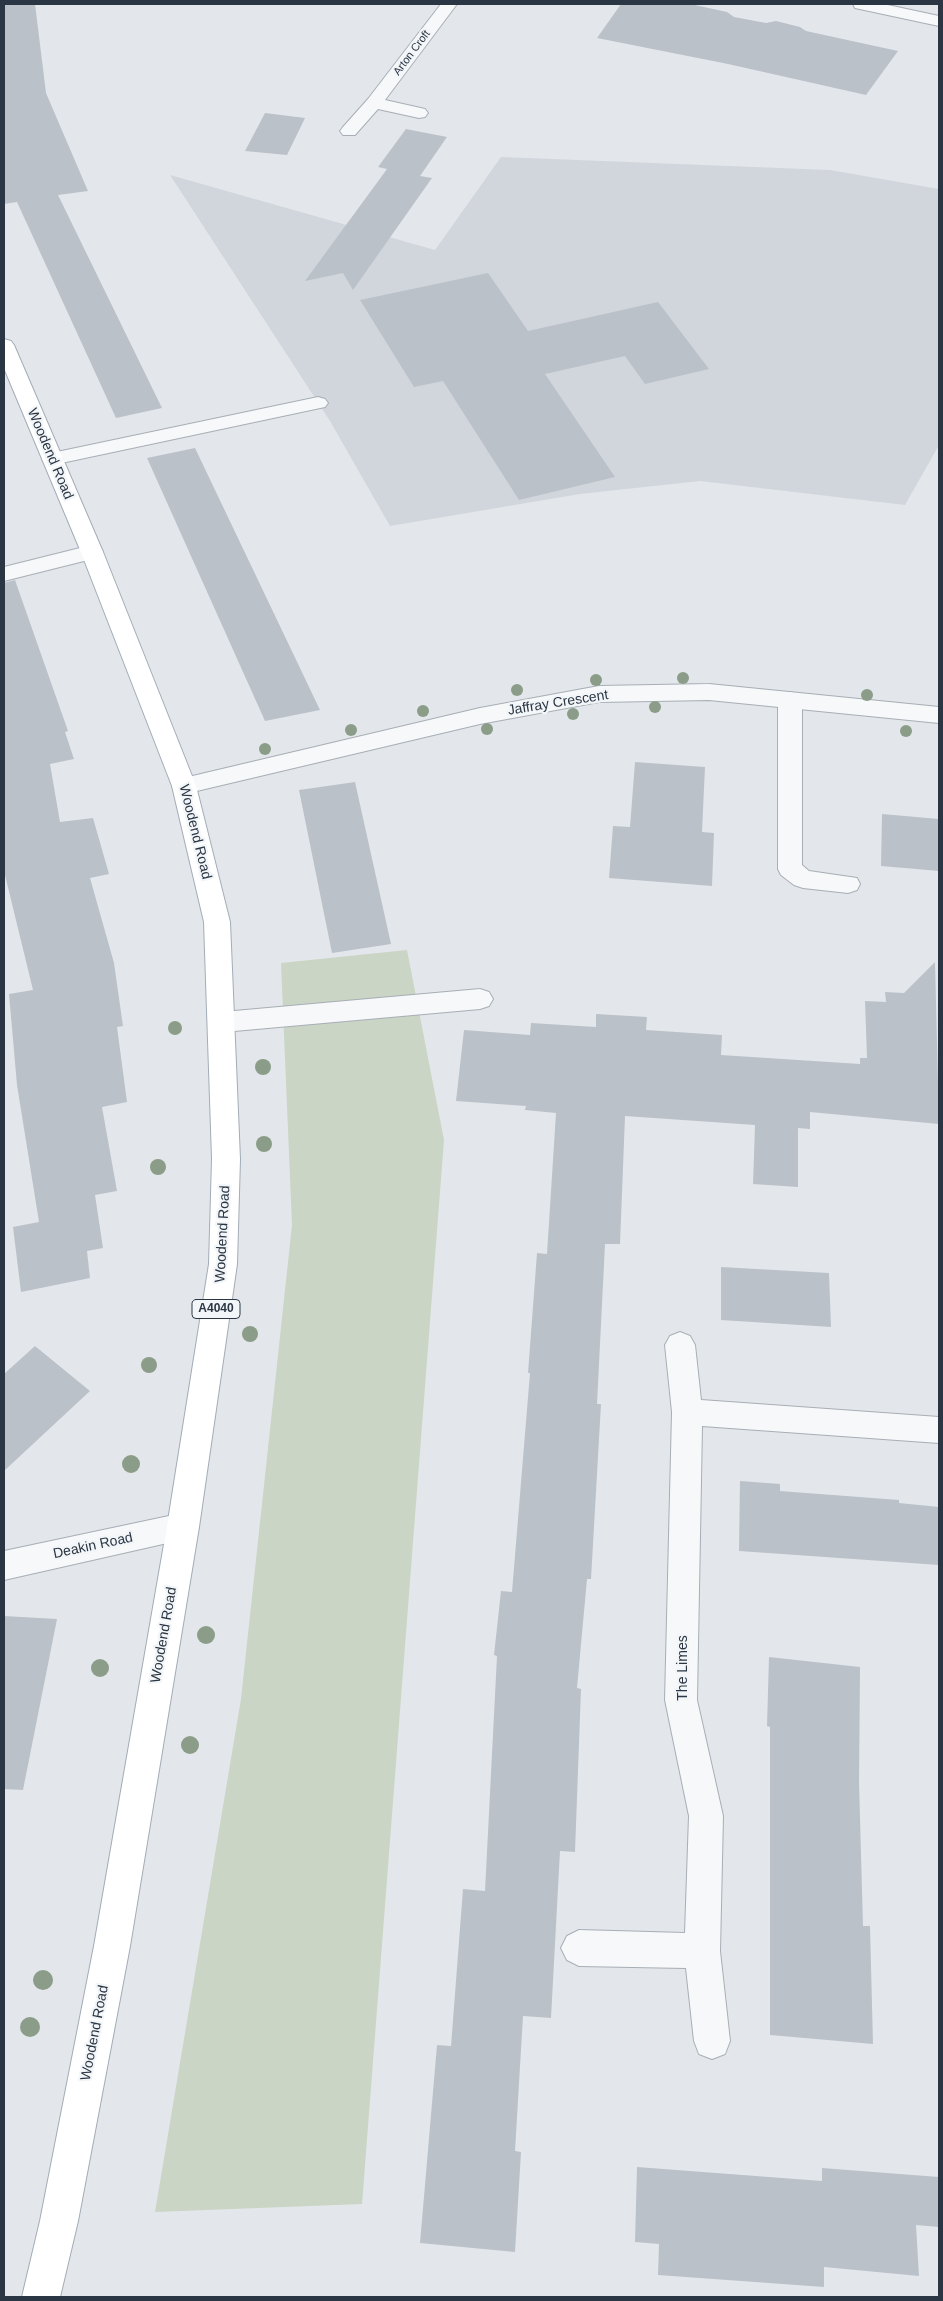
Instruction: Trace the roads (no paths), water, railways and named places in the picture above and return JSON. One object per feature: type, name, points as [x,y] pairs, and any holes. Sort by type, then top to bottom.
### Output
[{"type":"main road","name":"Woodend Road","points":[[4,344],[92,552],[184,786],[217,922],[226,1159],[223,1264],[183,1527],[112,1946],[59,2221],[41,2297]]},
{"type":"street","name":"Arton Croft","points":[[349,131],[374,103],[449,4]]},
{"type":"street","points":[[860,4],[939,21]]},
{"type":"street","points":[[374,103],[419,113]]},
{"type":"street","points":[[52,459],[318,403]]},
{"type":"street","points":[[4,574],[92,552]]},
{"type":"street","name":"Jaffray Crescent","points":[[184,786],[480,716],[599,694],[709,692],[939,715]]},
{"type":"street","points":[[790,700],[790,869],[803,879],[848,884]]},
{"type":"street","points":[[222,1022],[480,999]]},
{"type":"street","name":"The Limes","points":[[680,1345],[687,1412],[681,1700],[706,1816],[702,1951],[712,2041]]},
{"type":"street","points":[[687,1412],[939,1430]]},
{"type":"street","name":"Deakin Road","points":[[4,1566],[183,1527]]},
{"type":"street","points":[[579,1948],[702,1951]]}]
